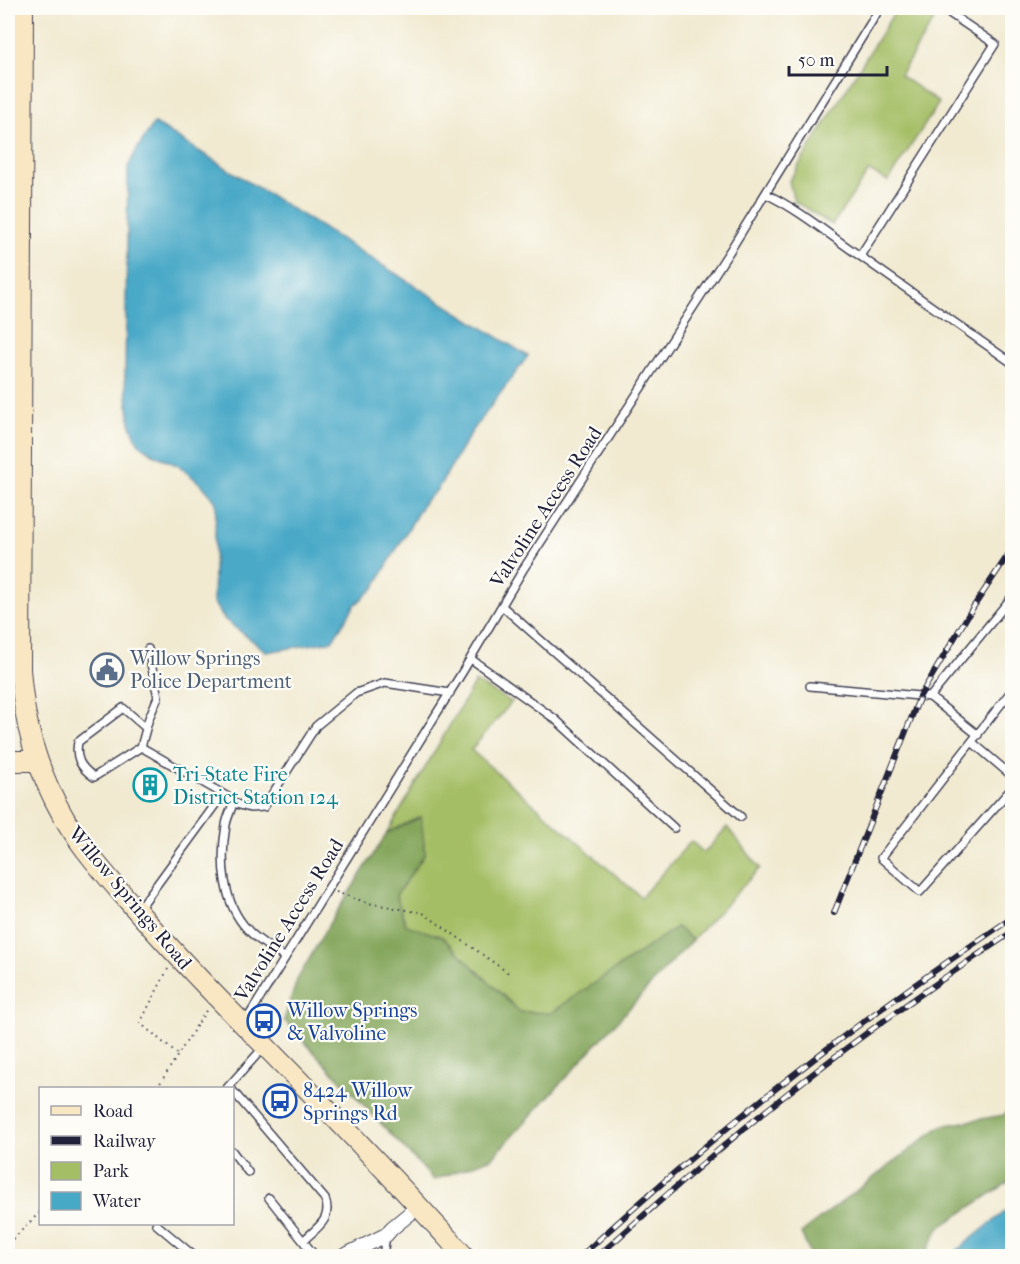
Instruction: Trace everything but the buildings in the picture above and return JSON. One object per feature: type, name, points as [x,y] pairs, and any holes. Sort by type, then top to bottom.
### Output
[{"type":"main road","name":"Willow Springs Road","points":[[23,8],[20,648],[24,712],[37,761],[51,792],[76,836],[138,912],[176,956],[419,1206],[464,1257]]},
{"type":"main road","points":[[8,761],[37,761]]},
{"type":"street","points":[[344,1257],[386,1235],[419,1206]]},
{"type":"lane","name":"Valvoline Access Road","points":[[243,1026],[450,693],[524,568],[766,194],[880,8]]},
{"type":"lane","points":[[860,256],[995,44],[942,8]]},
{"type":"lane","points":[[766,194],[789,205],[1012,363]]},
{"type":"lane","points":[[930,697],[1012,597]]},
{"type":"lane","points":[[502,606],[741,817]]},
{"type":"lane","points":[[146,728],[123,708],[78,742],[76,753],[82,769],[94,777],[141,747],[158,697],[148,649]]},
{"type":"lane","points":[[471,658],[555,719],[674,828]]},
{"type":"lane","points":[[141,747],[230,798],[233,803],[250,808],[264,807],[316,726],[356,693],[385,683],[450,693]]},
{"type":"lane","points":[[810,686],[930,697],[978,735]]},
{"type":"lane","points":[[1012,690],[881,858],[920,892],[1012,788]]},
{"type":"lane","points":[[972,742],[1012,776]]},
{"type":"lane","points":[[138,912],[223,794]]},
{"type":"lane","points":[[233,803],[226,822],[223,863],[224,882],[230,901],[248,931],[285,957]]},
{"type":"lane","points":[[231,1087],[265,1046]]},
{"type":"lane","points":[[234,1093],[325,1200],[328,1214],[324,1221],[303,1241]]},
{"type":"lane","points":[[234,1154],[248,1172]]},
{"type":"lane","points":[[268,1198],[315,1257]]},
{"type":"lane","points":[[157,1225],[194,1257]]},
{"type":"lane","points":[[383,1257],[386,1235]]},
{"type":"path","points":[[328,889],[368,903],[423,914],[510,974]]},
{"type":"path","points":[[176,956],[140,1023],[177,1054]]},
{"type":"path","points":[[158,1087],[177,1054],[204,1016],[214,996]]},
{"type":"path","points":[[13,1239],[39,1213]]},
{"type":"green space","points":[[897,8],[931,8],[939,12],[900,75],[939,103],[888,181],[869,171],[832,225],[794,201],[789,181]]},
{"type":"green space","points":[[475,682],[512,702],[471,750],[641,897],[691,841],[704,853],[727,827],[760,868],[692,940],[677,927],[551,1013],[520,1012],[442,937],[406,926],[396,895],[425,854],[420,817],[387,833]]},
{"type":"green space","points":[[421,817],[425,854],[396,895],[406,925],[442,937],[520,1012],[551,1013],[677,927],[692,940],[492,1158],[434,1180],[284,1020],[297,980],[329,924],[387,833]]},
{"type":"green space","points":[[1012,1106],[1012,1180],[940,1227],[924,1256],[811,1256],[801,1233],[941,1126],[1004,1115]]},
{"type":"water","points":[[154,123],[528,356],[471,433],[437,490],[424,502],[374,588],[355,605],[332,641],[267,652],[224,619],[213,602],[216,502],[203,486],[179,466],[153,454],[138,443],[130,423],[125,378],[128,167]]},
{"type":"water","points":[[1012,1206],[1012,1256],[950,1256]]},
{"type":"railway","points":[[834,913],[920,696],[970,612],[1012,549]]},
{"type":"railway","points":[[581,1256],[696,1154],[785,1081],[888,1004],[1012,918]]},
{"type":"railway","points":[[598,1256],[706,1160],[831,1059],[1012,932]]},
{"type":"place","name":"Willow Springs Police Department","points":[[107,670]]},
{"type":"place","name":"Tri-State Fire District Station 124","points":[[150,785]]},
{"type":"place","name":"Willow Springs & Valvoline","points":[[264,1021]]},
{"type":"place","name":"8424 Willow Springs Rd","points":[[280,1101]]}]
